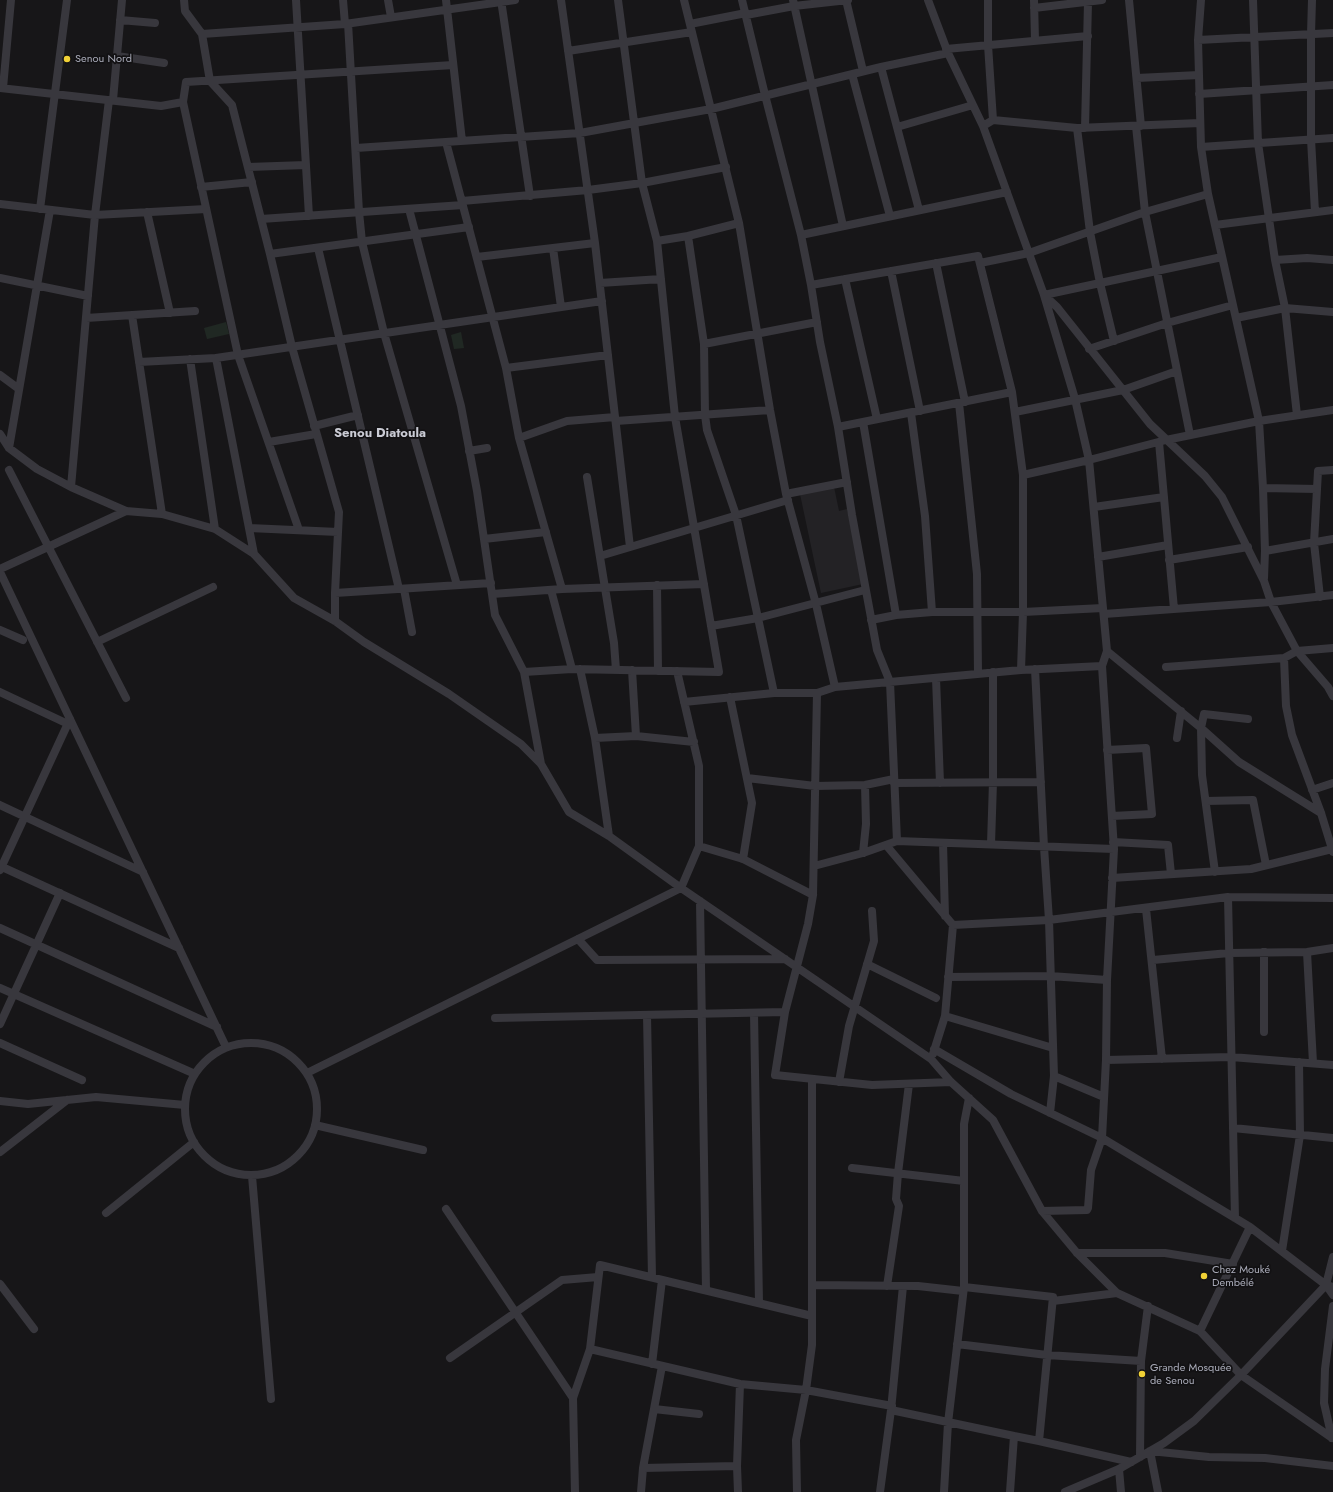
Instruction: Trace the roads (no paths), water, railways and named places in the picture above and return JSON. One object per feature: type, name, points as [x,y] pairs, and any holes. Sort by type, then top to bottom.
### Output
[{"type":"street","points":[[11,0],[2,88],[161,106],[183,102]]},
{"type":"street","points":[[40,209],[67,0]]},
{"type":"street","points":[[71,487],[95,215],[117,56],[122,0]]},
{"type":"street","points":[[184,0],[185,11],[202,34],[210,81],[232,105],[262,219],[292,347],[339,512],[334,593],[335,621]]},
{"type":"street","points":[[296,0],[309,216]]},
{"type":"street","points":[[343,0],[352,71],[359,212],[362,242],[384,333],[457,585]]},
{"type":"street","points":[[388,0],[391,17]]},
{"type":"street","points":[[446,0],[462,141]]},
{"type":"street","points":[[202,34],[347,24],[515,0]]},
{"type":"street","points":[[561,0],[595,243],[630,547]]},
{"type":"street","points":[[524,672],[576,669],[719,672],[675,416],[657,241],[642,183],[618,0]]},
{"type":"street","points":[[684,0],[739,223],[770,410],[787,497],[816,604],[835,688]]},
{"type":"street","points":[[742,0],[801,235],[838,427],[865,590],[877,650],[890,682],[897,841]]},
{"type":"street","points":[[568,51],[624,43],[793,3],[847,0],[863,72]]},
{"type":"street","points":[[928,0],[947,51],[983,126],[1030,253],[1075,399],[1089,460],[1104,611],[1107,651],[1102,666],[1114,845],[1107,980],[1106,1060],[1102,1138],[1091,1170],[1087,1210],[1042,1211]]},
{"type":"street","points":[[988,0],[988,45],[993,120]]},
{"type":"street","points":[[1035,40],[1034,4],[1102,0]]},
{"type":"street","points":[[1129,0],[1137,78],[1139,126],[1146,212],[1156,271],[1190,435]]},
{"type":"street","points":[[1200,0],[1198,75],[1201,147],[1208,194],[1259,421],[1265,551],[1264,581]]},
{"type":"street","points":[[1253,0],[1258,143],[1275,260],[1284,308],[1297,415]]},
{"type":"street","points":[[1312,0],[1310,34],[1311,139],[1316,212]]},
{"type":"street","points":[[501,1],[530,196]]},
{"type":"street","points":[[1088,2],[1088,36],[1081,128],[1090,232],[1100,283],[1114,341]]},
{"type":"street","points":[[793,3],[843,226]]},
{"type":"street","points":[[120,20],[155,22]]},
{"type":"street","points":[[1198,40],[1333,33]]},
{"type":"street","points":[[356,148],[580,133],[711,109],[947,51],[1035,40],[1088,36]]},
{"type":"street","points":[[117,56],[164,63]]},
{"type":"street","points":[[299,530],[238,355],[183,102],[186,82],[453,65]]},
{"type":"street","points":[[881,67],[919,210]]},
{"type":"street","points":[[852,74],[890,216]]},
{"type":"street","points":[[1137,78],[1198,75]]},
{"type":"street","points":[[1199,94],[1333,85]]},
{"type":"street","points":[[897,127],[973,105]]},
{"type":"street","points":[[983,126],[993,120],[1081,128],[1200,123]]},
{"type":"street","points":[[1201,147],[1333,138]]},
{"type":"street","points":[[446,142],[506,368],[519,438],[562,589]]},
{"type":"street","points":[[248,167],[306,165]]},
{"type":"street","points":[[262,219],[409,209],[588,190],[642,183],[726,167]]},
{"type":"street","points":[[202,187],[252,182]]},
{"type":"street","points":[[801,235],[1007,192]]},
{"type":"street","points":[[980,263],[1030,253],[1146,212],[1208,194]]},
{"type":"street","points":[[0,204],[95,215],[206,209]]},
{"type":"street","points":[[409,209],[461,406],[484,539],[495,615],[524,672],[541,764]]},
{"type":"street","points":[[10,448],[50,210]]},
{"type":"street","points":[[1215,226],[1333,210]]},
{"type":"street","points":[[147,212],[170,313]]},
{"type":"street","points":[[657,241],[688,236],[739,223]]},
{"type":"street","points":[[270,254],[469,227]]},
{"type":"street","points":[[688,236],[704,344],[706,430],[736,515],[774,693]]},
{"type":"street","points":[[477,258],[595,243]]},
{"type":"street","points":[[318,248],[412,632]]},
{"type":"street","points":[[553,248],[561,307]]},
{"type":"street","points":[[811,285],[978,256],[1012,392],[1023,475],[1023,612],[1021,670]]},
{"type":"street","points":[[1044,296],[1222,257]]},
{"type":"street","points":[[1275,260],[1307,258],[1333,260]]},
{"type":"street","points":[[936,263],[962,402],[977,574],[978,674]]},
{"type":"street","points":[[891,271],[920,411]]},
{"type":"street","points":[[0,278],[88,296]]},
{"type":"street","points":[[600,283],[661,279]]},
{"type":"street","points":[[846,279],[877,419]]},
{"type":"street","points":[[1044,296],[1057,307],[1162,441],[1205,476],[1222,497],[1264,581],[1271,602],[1297,651],[1328,687],[1333,696]]},
{"type":"street","points":[[139,362],[216,358],[602,301]]},
{"type":"street","points":[[1089,349],[1167,323],[1233,305]]},
{"type":"street","points":[[1236,318],[1284,308],[1333,312]]},
{"type":"street","points":[[86,318],[195,311]]},
{"type":"street","points":[[132,315],[162,514]]},
{"type":"street","points":[[704,344],[817,322]]},
{"type":"street","points":[[506,368],[608,355]]},
{"type":"street","points":[[216,358],[254,554]]},
{"type":"street","points":[[190,359],[215,529]]},
{"type":"street","points":[[1015,412],[1123,390],[1177,371]]},
{"type":"street","points":[[0,375],[19,389]]},
{"type":"street","points":[[838,427],[1012,392]]},
{"type":"street","points":[[519,438],[567,421],[705,415],[770,410]]},
{"type":"street","points":[[1023,475],[1190,435],[1259,421],[1333,410]]},
{"type":"street","points":[[911,413],[925,516],[932,612]]},
{"type":"street","points":[[268,442],[315,430],[358,415]]},
{"type":"street","points":[[863,422],[896,615]]},
{"type":"street","points":[[0,434],[10,448],[37,469],[71,487],[126,511],[162,514],[215,529],[254,554],[294,598],[335,621],[364,642],[449,694],[521,744],[541,764],[569,812],[609,836],[681,888],[931,1059],[952,1082],[992,1120],[1042,1211],[1078,1253],[1117,1293],[1200,1331],[1241,1374],[1332,1439]]},
{"type":"street","points":[[1162,441],[1164,498],[1174,609]]},
{"type":"street","points":[[469,451],[487,448]]},
{"type":"street","points":[[10,470],[126,698]]},
{"type":"street","points":[[1320,597],[1314,543],[1318,471],[1333,470]]},
{"type":"street","points":[[586,477],[614,643],[616,670]]},
{"type":"street","points":[[600,556],[695,528],[787,497],[847,482]]},
{"type":"street","points":[[1263,488],[1317,489]]},
{"type":"street","points":[[1094,507],[1164,498]]},
{"type":"street","points":[[0,569],[126,511]]},
{"type":"street","points":[[249,528],[338,532]]},
{"type":"street","points":[[484,539],[546,532]]},
{"type":"street","points":[[1265,551],[1333,539]]},
{"type":"street","points":[[1098,557],[1168,545]]},
{"type":"street","points":[[1169,560],[1248,547]]},
{"type":"street","points":[[0,572],[69,721],[226,1047]]},
{"type":"street","points":[[0,591],[4,581]]},
{"type":"street","points":[[334,593],[491,583]]},
{"type":"street","points":[[492,594],[562,589],[704,584]]},
{"type":"street","points":[[657,585],[658,670]]},
{"type":"street","points":[[97,642],[213,586]]},
{"type":"street","points":[[551,590],[596,738],[609,836]]},
{"type":"street","points":[[711,626],[758,618],[865,590]]},
{"type":"street","points":[[872,620],[896,615],[932,612],[1174,609],[1271,602],[1333,595]]},
{"type":"street","points":[[0,630],[23,640]]},
{"type":"street","points":[[1166,667],[1284,658],[1297,651],[1333,648]]},
{"type":"street","points":[[1107,651],[1181,711],[1240,762],[1321,814]]},
{"type":"street","points":[[1112,878],[1215,872],[1251,868],[1333,851],[1292,735],[1286,706],[1284,658]]},
{"type":"street","points":[[684,702],[774,693],[817,694],[835,688],[890,682],[993,672],[1102,666]]},
{"type":"street","points":[[1035,669],[1049,920],[1054,1076],[1050,1112]]},
{"type":"street","points":[[632,670],[636,736]]},
{"type":"street","points":[[307,1073],[681,888],[700,846],[699,766],[677,671]]},
{"type":"street","points":[[991,844],[993,782],[993,672]]},
{"type":"street","points":[[936,678],[940,783]]},
{"type":"street","points":[[0,692],[69,721]]},
{"type":"street","points":[[817,694],[813,895],[808,924],[785,1012],[775,1075],[872,1085],[952,1082]]},
{"type":"street","points":[[730,697],[752,803],[743,858]]},
{"type":"street","points":[[1177,738],[1181,711]]},
{"type":"street","points":[[1215,872],[1202,775],[1201,728],[1204,714],[1248,719]]},
{"type":"street","points":[[69,721],[1,868],[60,893],[179,948]]},
{"type":"street","points":[[596,738],[636,736],[694,742]]},
{"type":"street","points":[[1107,750],[1146,748],[1152,814],[1112,816]]},
{"type":"street","points":[[747,778],[815,786],[865,785],[894,781],[940,783],[1041,782]]},
{"type":"street","points":[[1312,790],[1333,783]]},
{"type":"street","points":[[863,853],[866,824],[865,785]]},
{"type":"street","points":[[1206,801],[1253,800],[1266,865]]},
{"type":"street","points":[[0,805],[143,872]]},
{"type":"street","points":[[814,866],[863,853],[897,841],[1044,847],[1168,845],[1171,874]]},
{"type":"street","points":[[944,843],[945,916]]},
{"type":"street","points":[[886,845],[953,925],[945,1016],[931,1059]]},
{"type":"street","points":[[700,846],[743,858],[813,895]]},
{"type":"street","points":[[0,1024],[60,893]]},
{"type":"street","points":[[953,925],[1049,920],[1146,909],[1228,897],[1333,898]]},
{"type":"street","points":[[1228,897],[1235,1218]]},
{"type":"street","points":[[700,901],[706,1290]]},
{"type":"street","points":[[1146,909],[1153,960],[1162,1059]]},
{"type":"street","points":[[839,1082],[848,1026],[874,941],[872,911]]},
{"type":"street","points":[[0,928],[217,1027]]},
{"type":"street","points":[[578,939],[597,960],[786,959]]},
{"type":"street","points":[[1153,960],[1229,953],[1307,952],[1333,948]]},
{"type":"street","points":[[1264,952],[1264,1032]]},
{"type":"street","points":[[1307,952],[1313,1063]]},
{"type":"street","points":[[867,964],[936,998]]},
{"type":"street","points":[[948,978],[1050,976],[1107,980]]},
{"type":"street","points":[[0,988],[195,1074]]},
{"type":"street","points":[[494,1018],[785,1012]]},
{"type":"street","points":[[754,1013],[759,1303]]},
{"type":"street","points":[[647,1015],[652,1277]]},
{"type":"street","points":[[945,1016],[1053,1048]]},
{"type":"street","points":[[251,1042],[275,1047],[290,1054],[307,1073],[316,1096],[317,1112],[315,1125],[307,1144],[290,1162],[276,1171],[252,1176],[235,1174],[220,1168],[206,1158],[194,1142],[186,1122],[185,1105],[188,1089],[195,1074],[205,1061],[212,1055],[226,1047],[251,1042]]},
{"type":"street","points":[[0,1043],[82,1080]]},
{"type":"street","points":[[934,1049],[1011,1094],[1102,1138],[1250,1227],[1330,1286]]},
{"type":"street","points":[[1106,1060],[1231,1057],[1333,1065]]},
{"type":"street","points":[[1282,1251],[1300,1135],[1299,1062]]},
{"type":"street","points":[[1054,1076],[1104,1097]]},
{"type":"street","points":[[797,1492],[796,1440],[806,1390],[812,1345],[812,1080]]},
{"type":"street","points":[[887,1286],[899,1206],[896,1199],[898,1173],[909,1084]]},
{"type":"street","points":[[0,1101],[28,1104],[96,1097],[185,1105]]},
{"type":"street","points":[[944,1492],[948,1422],[963,1289],[964,1124],[969,1098]]},
{"type":"street","points":[[0,1152],[67,1100]]},
{"type":"street","points":[[315,1125],[423,1150]]},
{"type":"street","points":[[1233,1128],[1333,1138]]},
{"type":"street","points":[[106,1213],[194,1142]]},
{"type":"street","points":[[852,1168],[964,1181]]},
{"type":"street","points":[[252,1176],[271,1399]]},
{"type":"street","points":[[446,1209],[573,1398]]},
{"type":"street","points":[[1200,1331],[1250,1227]]},
{"type":"street","points":[[1078,1253],[1165,1253],[1232,1264]]},
{"type":"street","points":[[1333,1257],[1330,1286],[1333,1295]]},
{"type":"street","points":[[575,1492],[573,1398],[590,1349],[600,1265],[812,1316]]},
{"type":"street","points":[[450,1358],[562,1280],[598,1278]]},
{"type":"street","points":[[652,1364],[662,1280]]},
{"type":"street","points":[[0,1284],[34,1329]]},
{"type":"street","points":[[812,1285],[918,1286],[1053,1297],[1039,1441]]},
{"type":"street","points":[[880,1492],[892,1408],[903,1286]]},
{"type":"street","points":[[1065,1492],[1119,1469],[1164,1443],[1194,1421],[1330,1286]]},
{"type":"street","points":[[1053,1301],[1117,1293]]},
{"type":"street","points":[[1140,1456],[1141,1362],[1148,1306]]},
{"type":"street","points":[[1332,1439],[1324,1403],[1325,1369],[1333,1306]]},
{"type":"street","points":[[957,1344],[1047,1355],[1141,1362]]},
{"type":"street","points":[[590,1349],[740,1384],[806,1390],[1131,1462]]},
{"type":"street","points":[[642,1492],[643,1468],[662,1366]]},
{"type":"street","points":[[738,1492],[737,1466],[740,1384]]},
{"type":"street","points":[[654,1409],[699,1414]]},
{"type":"street","points":[[1010,1492],[1014,1436]]},
{"type":"street","points":[[1150,1451],[1209,1457],[1265,1458],[1333,1466]]},
{"type":"street","points":[[1150,1451],[1158,1492]]},
{"type":"street","points":[[643,1468],[737,1466]]},
{"type":"street","points":[[1119,1469],[1121,1492]]},
{"type":"place","name":"Senou Nord","points":[[67,59]]},
{"type":"place","name":"Chez Mouké Dembélé","points":[[1204,1276]]},
{"type":"place","name":"Grande Mosquée de Senou","points":[[1142,1374]]},
{"type":"district","name":"Senou Diatoula","points":[[380,434]]}]
